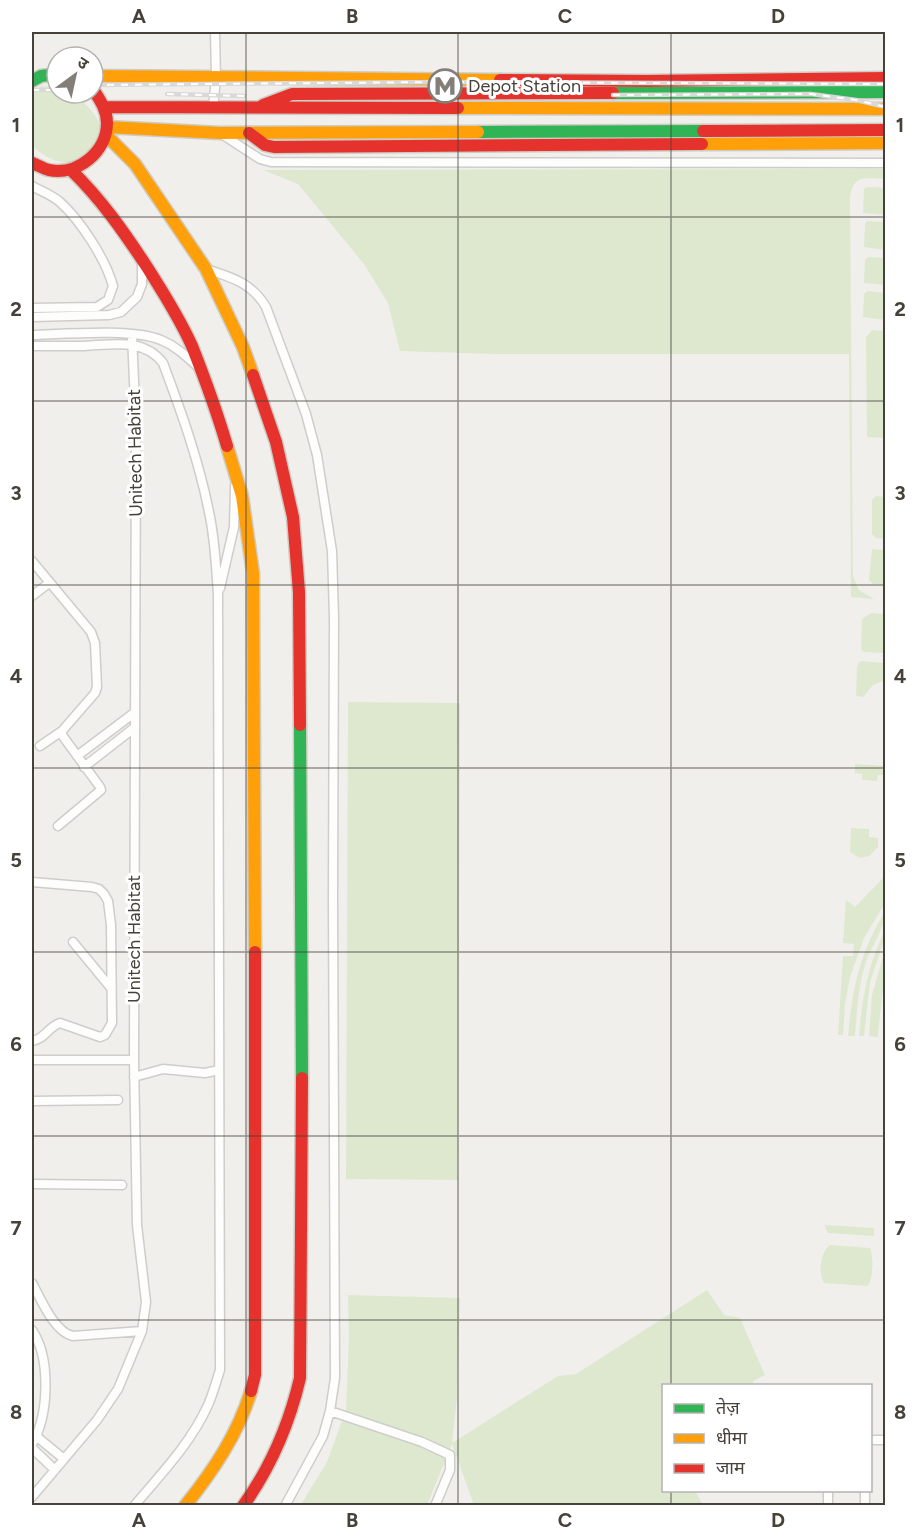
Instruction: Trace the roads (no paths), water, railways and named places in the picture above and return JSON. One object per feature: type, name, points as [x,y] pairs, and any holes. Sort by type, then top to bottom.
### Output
[{"type":"street","points":[[213,108],[216,78],[215,32]]},
{"type":"street","points":[[105,76],[647,81],[885,78]]},
{"type":"street","points":[[260,107],[292,94],[885,92]]},
{"type":"street","points":[[32,163],[40,168],[55,171],[71,170],[83,165],[94,156],[106,131],[105,107],[885,109]]},
{"type":"street","points":[[106,131],[249,133],[885,130]]},
{"type":"street","points":[[106,131],[135,164],[206,269],[243,347],[276,441],[293,517],[299,592],[302,1139],[300,1378],[294,1407],[272,1461],[243,1506]]},
{"type":"street","points":[[220,133],[260,159],[271,162],[885,163]]},
{"type":"street","points":[[249,133],[265,145],[273,147],[885,143]]},
{"type":"street","points":[[71,170],[90,188],[115,219],[161,289],[191,344],[216,410],[242,496],[253,573],[255,1375],[250,1397],[224,1455],[185,1506]]},
{"type":"street","points":[[32,186],[61,203],[79,225],[96,249],[113,286],[108,300],[97,307],[32,317]]},
{"type":"street","points":[[32,308],[56,312],[109,315],[122,312],[137,297],[142,284],[142,260]]},
{"type":"street","points":[[206,269],[243,282],[266,307],[306,414],[317,455],[332,551],[335,1367],[330,1411],[323,1436],[285,1506]]},
{"type":"street","points":[[32,334],[132,335],[158,339],[176,348],[201,369]]},
{"type":"street","points":[[47,334],[82,346]]},
{"type":"street","name":"Unitech Habitat","points":[[32,1497],[97,1420],[118,1389],[142,1331],[146,1302],[137,1225],[134,1077],[136,427],[132,335]]},
{"type":"street","points":[[151,351],[158,339]]},
{"type":"street","points":[[32,346],[132,345],[151,351],[163,363],[183,418],[205,492],[212,525],[218,594],[220,1370],[209,1403],[193,1434],[134,1506]]},
{"type":"street","points":[[218,594],[234,527],[235,473]]},
{"type":"street","points":[[32,561],[91,632],[95,643],[97,687],[95,693],[62,731],[40,746]]},
{"type":"street","points":[[32,596],[49,583]]},
{"type":"street","points":[[77,756],[134,712]]},
{"type":"street","points":[[84,766],[134,728]]},
{"type":"street","points":[[58,826],[101,790],[62,735],[62,731]]},
{"type":"street","points":[[32,882],[92,887],[105,894],[111,925],[112,988],[112,1023],[105,1035],[100,1037],[60,1023],[56,1024],[40,1040],[32,1041]]},
{"type":"street","points":[[73,942],[112,988]]},
{"type":"street","points":[[32,1059],[134,1060]]},
{"type":"street","points":[[134,1077],[163,1069],[205,1072],[219,1070]]},
{"type":"street","points":[[32,1101],[118,1100]]},
{"type":"street","points":[[32,1184],[122,1185]]},
{"type":"street","points":[[32,1283],[58,1328],[67,1334],[73,1336],[142,1331]]},
{"type":"street","points":[[32,1330],[38,1340],[46,1371],[39,1428],[33,1443]]},
{"type":"street","points":[[330,1411],[422,1442],[450,1455],[450,1470],[435,1506]]},
{"type":"street","points":[[33,1443],[64,1459]]},
{"type":"street","points":[[33,1443],[55,1470]]},
{"type":"railway","points":[[105,85],[444,82],[886,84]]},
{"type":"railway","points":[[32,90],[45,90]]},
{"type":"railway","points":[[167,94],[244,96]]},
{"type":"railway","points":[[613,95],[811,94],[886,107]]},
{"type":"place","name":"Depot Station","points":[[445,86]]}]
